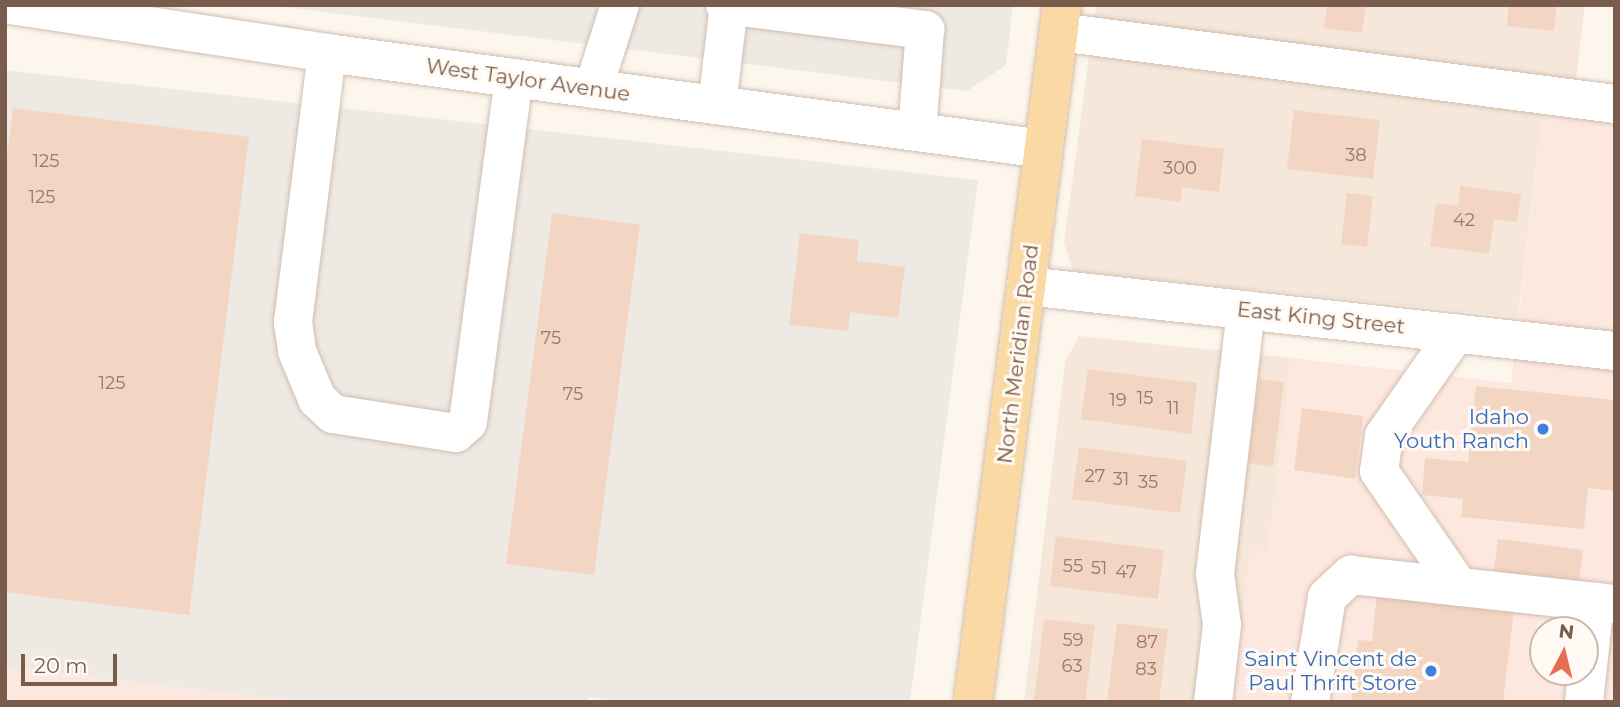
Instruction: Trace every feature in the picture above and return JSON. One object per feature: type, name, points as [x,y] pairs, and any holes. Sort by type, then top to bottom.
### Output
[{"type":"main road","name":"North Meridian Road","points":[[973,702],[1060,19]]},
{"type":"street","name":"West Taylor Avenue","points":[[12,5],[327,53],[1044,149]]},
{"type":"street","points":[[593,89],[620,5]]},
{"type":"street","points":[[717,105],[727,6],[926,18],[917,132]]},
{"type":"street","points":[[1060,19],[1615,104]]},
{"type":"street","points":[[327,53],[293,322],[297,351],[317,399],[333,414],[456,433],[468,422],[514,78]]},
{"type":"street","name":"East King Street","points":[[1026,286],[1615,351]]},
{"type":"street","points":[[1213,702],[1222,625],[1215,574],[1245,310]]},
{"type":"street","points":[[1456,333],[1384,436],[1379,471],[1459,587]]},
{"type":"street","points":[[1310,702],[1327,597],[1350,575],[1605,603],[1584,702]]},
{"type":"shaded area","points":[[267,5],[1013,5],[1006,65],[967,91]]},
{"type":"shaded area","points":[[1096,5],[1585,5],[1572,113],[1543,108],[1518,317],[1073,271],[1064,242]]},
{"type":"shaded area","points":[[5,70],[978,180],[910,702],[623,702],[588,697],[587,702],[306,702],[5,668]]},
{"type":"shaded area","points":[[1543,108],[1615,119],[1615,702],[1233,702],[1251,551],[1268,552],[1291,358],[1511,383]]},
{"type":"shaded area","points":[[1079,336],[1291,358],[1268,553],[1251,551],[1233,702],[1024,702],[1065,362]]},
{"type":"shaded area","points":[[5,668],[306,702],[5,702]]},
{"type":"building","points":[[1327,5],[1366,5],[1362,33],[1324,28]]},
{"type":"building","points":[[1509,5],[1557,5],[1554,31],[1507,26]]},
{"type":"building","points":[[13,108],[249,137],[189,615],[5,592],[5,173]]},
{"type":"building","points":[[1294,110],[1380,120],[1373,179],[1287,169]]},
{"type":"building","points":[[1142,139],[1224,149],[1219,192],[1182,187],[1181,202],[1135,196]]},
{"type":"building","points":[[1460,186],[1521,194],[1517,222],[1494,219],[1489,254],[1430,246],[1436,203],[1458,206]]},
{"type":"building","points":[[1347,193],[1373,196],[1367,247],[1341,244]]},
{"type":"building","points":[[552,213],[640,225],[594,575],[506,564]]},
{"type":"building","points":[[800,233],[859,240],[857,261],[905,267],[898,318],[850,312],[848,331],[789,325]]},
{"type":"building","points":[[1088,369],[1197,383],[1191,434],[1081,419]]},
{"type":"building","points":[[1259,379],[1284,382],[1273,467],[1248,463]]},
{"type":"building","name":"Idaho Youth Ranch","points":[[1476,386],[1615,400],[1615,491],[1588,488],[1584,529],[1461,517],[1463,499],[1422,495],[1425,458],[1468,462]]},
{"type":"building","points":[[1302,408],[1363,416],[1355,479],[1294,470]]},
{"type":"building","points":[[1079,447],[1187,461],[1180,513],[1072,499]]},
{"type":"building","points":[[1056,536],[1164,550],[1158,599],[1050,586]]},
{"type":"building","points":[[1498,539],[1583,550],[1579,582],[1494,571]]},
{"type":"building","name":"Saint Vincent de Paul Thrift Store","points":[[1377,593],[1514,609],[1503,702],[1351,702],[1358,640],[1372,641]]},
{"type":"building","points":[[1044,619],[1095,625],[1085,702],[1034,702]]},
{"type":"building","points":[[1117,623],[1168,629],[1159,702],[1107,702]]},
{"type":"place","name":"Idaho Youth Ranch","points":[[1543,429]]},
{"type":"place","name":"Saint Vincent de Paul Thrift Store","points":[[1431,671]]}]
